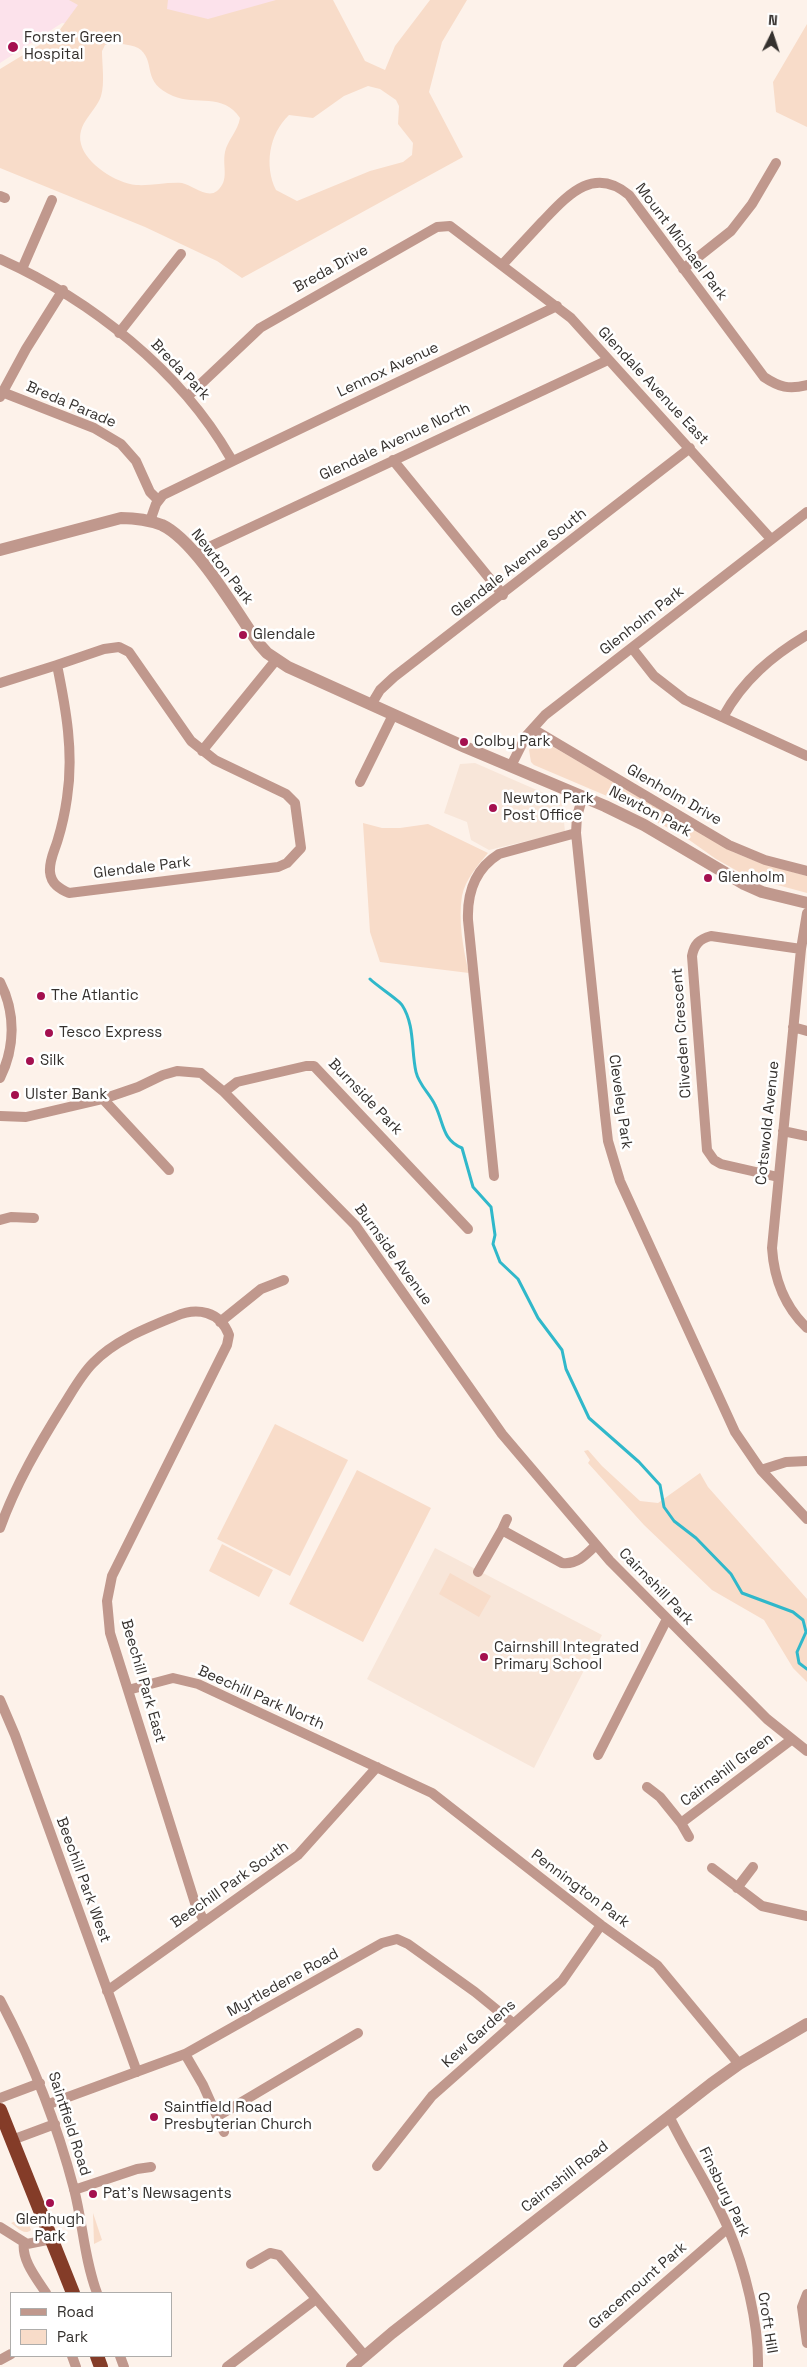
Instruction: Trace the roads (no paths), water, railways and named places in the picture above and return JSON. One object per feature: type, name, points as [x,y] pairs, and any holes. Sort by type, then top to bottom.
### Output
[{"type":"highway","points":[[0,2110],[74,2292]]},
{"type":"street","points":[[683,269],[731,231],[752,204],[776,162]]},
{"type":"street","name":"Mount Michael Park","points":[[502,265],[568,195],[581,186],[606,182],[620,187],[629,195],[764,377],[787,388],[807,384]]},
{"type":"street","points":[[22,269],[52,200]]},
{"type":"street","name":"Breda Drive","points":[[188,396],[248,338],[267,323],[437,227],[450,226],[457,230],[502,265]]},
{"type":"street","points":[[118,333],[181,254]]},
{"type":"street","name":"Breda Park","points":[[0,259],[63,290],[154,362],[188,396],[212,428],[233,461]]},
{"type":"street","name":"Glendale Avenue East","points":[[502,265],[557,306],[690,448],[771,539]]},
{"type":"street","points":[[1,395],[63,290]]},
{"type":"street","name":"Lennox Avenue","points":[[233,461],[557,306]]},
{"type":"street","name":"Glendale Avenue North","points":[[196,555],[393,460],[608,360]]},
{"type":"street","name":"Breda Parade","points":[[1,395],[94,428],[121,444],[136,462],[150,492],[158,500]]},
{"type":"street","name":"Glendale Avenue South","points":[[371,705],[380,690],[394,678],[690,448]]},
{"type":"street","points":[[393,460],[502,595]]},
{"type":"street","points":[[150,521],[158,500],[168,492],[233,461]]},
{"type":"street","name":"Glenholm Park","points":[[511,766],[520,746],[545,715],[807,512]]},
{"type":"street","name":"Newton Park","points":[[0,550],[108,520],[135,518],[150,521],[174,533],[196,555],[259,644],[276,660],[393,715],[583,796],[644,825],[744,884],[762,892],[807,903]]},
{"type":"street","points":[[723,717],[737,694],[754,674],[780,651],[807,635]]},
{"type":"street","name":"Glendale Park","points":[[0,683],[104,648],[119,647],[129,652],[191,741],[215,760],[286,794],[295,803],[301,848],[296,855],[287,863],[278,866],[69,893],[58,888],[51,880],[49,871],[67,798],[70,749],[58,665]]},
{"type":"street","points":[[632,648],[654,676],[685,700],[807,756]]},
{"type":"street","points":[[202,751],[276,660]]},
{"type":"street","points":[[360,782],[393,715]]},
{"type":"street","name":"Glenholm Drive","points":[[533,728],[723,842],[765,860],[807,871]]},
{"type":"street","name":"Cleveley Park","points":[[583,796],[577,816],[576,833],[608,1141],[614,1161],[628,1201],[729,1420],[761,1470],[807,1519]]},
{"type":"street","points":[[494,1176],[468,920],[468,895],[488,860],[499,854],[576,833]]},
{"type":"street","name":"Cotswold Avenue","points":[[807,913],[806,929],[801,949],[772,1237],[773,1263],[788,1304],[807,1328]]},
{"type":"street","name":"Cliveden Crescent","points":[[778,1177],[721,1164],[714,1160],[707,1150],[692,956],[693,948],[698,942],[710,936],[801,949]]},
{"type":"street","points":[[0,1078],[7,1064],[12,1041],[11,1021],[1,987]]},
{"type":"street","points":[[793,1027],[807,1030]]},
{"type":"street","name":"Burnside Park","points":[[224,1092],[237,1082],[306,1066],[314,1066],[468,1229]]},
{"type":"street","points":[[0,1116],[36,1116],[103,1099],[177,1071],[200,1073],[224,1092]]},
{"type":"street","name":"Burnside Avenue","points":[[224,1092],[355,1225],[498,1430]]},
{"type":"street","points":[[103,1099],[169,1170]]},
{"type":"street","points":[[783,1131],[807,1136]]},
{"type":"street","points":[[0,1220],[11,1217],[34,1218]]},
{"type":"street","points":[[0,1528],[15,1487],[56,1417],[93,1363],[115,1345],[181,1314],[198,1310],[211,1313],[220,1322],[261,1289],[284,1280]]},
{"type":"street","name":"Beechill Park East","points":[[204,1921],[195,1903],[110,1633],[108,1588],[115,1569],[227,1345],[229,1335],[220,1322]]},
{"type":"street","name":"Cairnshill Park","points":[[498,1430],[596,1545],[667,1619],[767,1719],[807,1751]]},
{"type":"street","points":[[761,1470],[786,1462],[807,1461]]},
{"type":"street","points":[[478,1572],[507,1519]]},
{"type":"street","points":[[502,1530],[562,1563],[571,1564],[578,1561],[596,1545]]},
{"type":"street","points":[[598,1755],[667,1619]]},
{"type":"street","name":"Beechill Park North","points":[[128,1690],[173,1678],[185,1680],[377,1768]]},
{"type":"street","name":"Beechill Park West","points":[[0,1700],[15,1735],[137,2072]]},
{"type":"street","name":"Cairnshill Green","points":[[681,1823],[791,1740]]},
{"type":"street","name":"Beechill Park South","points":[[108,1991],[298,1855],[377,1768]]},
{"type":"street","name":"Pennington Park","points":[[377,1768],[432,1792],[601,1926],[657,1965],[740,2064]]},
{"type":"street","name":"Cairnshill Green","points":[[646,1787],[660,1797],[681,1823],[688,1837]]},
{"type":"street","points":[[737,1888],[753,1867]]},
{"type":"street","points":[[712,1868],[762,1906],[807,1916]]},
{"type":"street","name":"Kew Gardens","points":[[377,2166],[432,2096],[562,1981],[601,1926]]},
{"type":"street","name":"Myrtledene Road","points":[[49,2104],[185,2054],[382,1943],[397,1939],[408,1944],[475,1992],[513,2023]]},
{"type":"street","name":"Saintfield Road","points":[[0,2000],[49,2104],[74,2190],[88,2268],[97,2292]]},
{"type":"street","name":"Cairnshill Road","points":[[352,2367],[669,2116],[740,2064],[807,2024]]},
{"type":"street","points":[[218,2116],[358,2033]]},
{"type":"street","points":[[185,2054],[218,2116],[224,2132]]},
{"type":"street","points":[[0,2098],[40,2083]]},
{"type":"street","name":"Finsbury Park","points":[[669,2116],[728,2228],[746,2284]]},
{"type":"street","points":[[12,2140],[54,2124]]},
{"type":"street","points":[[74,2190],[137,2169],[151,2167]]},
{"type":"street","points":[[0,2227],[24,2242],[32,2244],[52,2239]]},
{"type":"street","name":"Gracemount Park","points":[[568,2367],[728,2228]]},
{"type":"street","points":[[24,2242],[23,2248],[31,2269],[45,2292]]},
{"type":"street","points":[[251,2264],[270,2253],[279,2255],[365,2356]]},
{"type":"street","name":"Croft Hill","points":[[746,2284],[756,2339],[758,2367]]},
{"type":"street","points":[[807,2294],[802,2307],[807,2343]]},
{"type":"street","points":[[227,2367],[316,2299]]},
{"type":"waterway","points":[[370,979],[400,1003],[406,1013],[411,1029],[417,1077],[435,1105],[447,1136],[455,1145],[462,1148],[473,1187],[491,1207],[495,1235],[493,1244],[500,1262],[518,1279],[538,1318],[562,1350],[566,1369],[589,1418],[639,1462],[660,1485],[664,1507],[674,1521],[696,1538],[731,1574],[742,1593],[793,1612],[803,1620],[806,1632],[797,1652],[799,1663],[807,1669]]},
{"type":"place","name":"Forster Green Hospital","points":[[13,47]]},
{"type":"place","name":"Glendale","points":[[243,635]]},
{"type":"place","name":"Colby Park","points":[[464,742]]},
{"type":"place","name":"Newton Park Post Office","points":[[493,808]]},
{"type":"place","name":"Glenholm","points":[[708,878]]},
{"type":"place","name":"The Atlantic","points":[[41,996]]},
{"type":"place","name":"Tesco Express","points":[[49,1033]]},
{"type":"place","name":"Silk","points":[[30,1061]]},
{"type":"place","name":"Ulster Bank","points":[[15,1095]]},
{"type":"place","name":"Cairnshill Integrated Primary School","points":[[484,1657]]},
{"type":"place","name":"Saintfield Road Presbyterian Church","points":[[154,2117]]},
{"type":"place","name":"Pat's Newsagents","points":[[93,2194]]},
{"type":"place","name":"Glenhugh Park","points":[[50,2203]]}]
